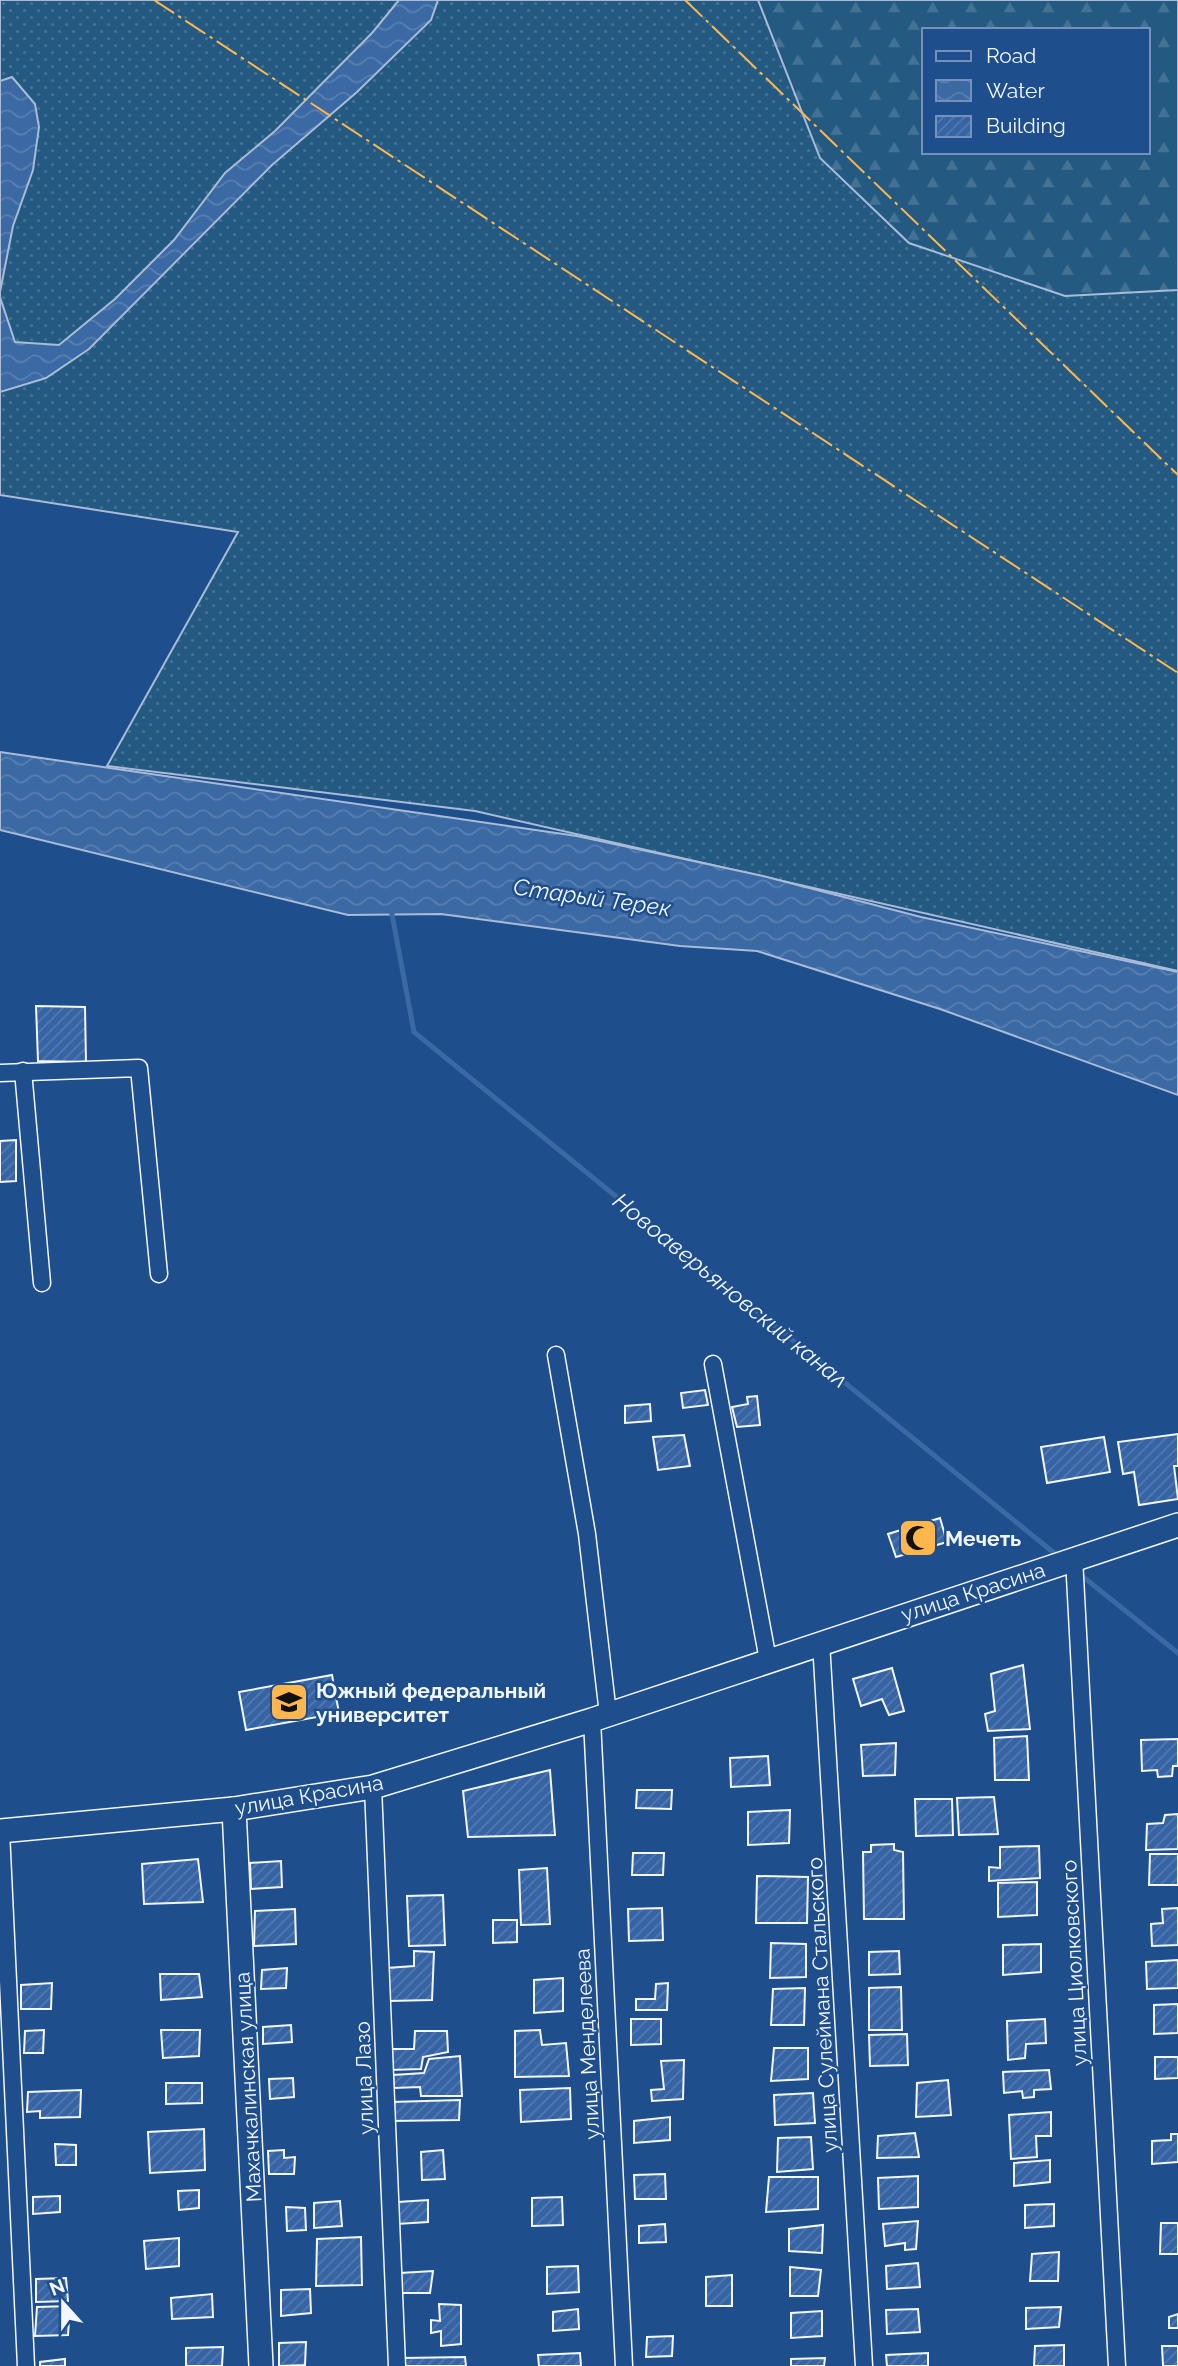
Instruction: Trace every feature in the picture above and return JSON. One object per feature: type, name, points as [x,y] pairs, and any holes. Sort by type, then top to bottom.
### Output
[{"type":"street","points":[[0,1073],[139,1068],[159,1274]]},
{"type":"street","points":[[23,1072],[42,1283]]},
{"type":"street","points":[[556,1355],[587,1534],[600,1717]]},
{"type":"street","points":[[713,1364],[768,1660]]},
{"type":"street","name":"улица Красина","points":[[1,1831],[234,1809],[373,1787],[600,1717],[1178,1525]]},
{"type":"street","name":"улица Циолковского","points":[[1074,1558],[1117,2366]]},
{"type":"street","name":"улица Сулеймана Стальского","points":[[821,1642],[864,2366]]},
{"type":"street","name":"улица Менделеева","points":[[600,1717],[624,2366]]},
{"type":"street","name":"улица Лазо","points":[[373,1787],[397,2366]]},
{"type":"street","name":"Махачкалинская улица","points":[[234,1809],[261,2366]]},
{"type":"street","points":[[1,1831],[26,2366]]},
{"type":"green space","points":[[0,0],[1178,0],[1178,971],[475,811],[107,766],[238,532],[0,495]]},
{"type":"green space","points":[[758,0],[1178,0],[1178,290],[1065,296],[909,243],[820,158]]},
{"type":"water","points":[[399,0],[438,0],[431,20],[357,92],[272,165],[89,349],[46,378],[0,392],[0,297],[15,342],[59,345],[115,299],[174,240],[225,173],[275,131],[372,33]]},
{"type":"water","points":[[12,77],[35,104],[39,127],[33,170],[13,226],[0,292],[0,81]]},
{"type":"water","name":"Старый Терек","points":[[0,752],[577,836],[763,876],[921,917],[1178,972],[1178,1095],[940,1009],[757,951],[680,946],[441,914],[348,915],[0,830]]},
{"type":"building","points":[[36,1006],[85,1007],[86,1062],[38,1061]]},
{"type":"building","points":[[16,1140],[16,1181],[0,1182],[0,1141]]},
{"type":"building","points":[[705,1390],[708,1405],[683,1408],[681,1393]]},
{"type":"building","points":[[757,1396],[760,1425],[737,1427],[732,1407],[748,1404],[747,1397]]},
{"type":"building","points":[[650,1404],[651,1421],[625,1423],[625,1406]]},
{"type":"building","points":[[1178,1434],[1178,1466],[1174,1466],[1178,1499],[1139,1505],[1134,1472],[1123,1474],[1118,1442]]},
{"type":"building","points":[[684,1435],[690,1466],[658,1470],[653,1437]]},
{"type":"building","points":[[1104,1437],[1110,1472],[1047,1483],[1041,1447]]},
{"type":"building","name":"Мечеть","points":[[940,1518],[947,1542],[896,1557],[888,1534]]},
{"type":"building","points":[[1023,1665],[1030,1729],[988,1731],[985,1714],[995,1711],[991,1674]]},
{"type":"building","points":[[892,1668],[904,1711],[889,1715],[882,1699],[861,1706],[853,1679]]},
{"type":"building","name":"Южный федеральный университет","points":[[332,1675],[339,1713],[246,1730],[239,1692]]},
{"type":"building","points":[[1027,1736],[1029,1780],[995,1780],[994,1738]]},
{"type":"building","points":[[1178,1739],[1178,1766],[1173,1766],[1172,1776],[1158,1777],[1157,1770],[1142,1771],[1141,1740]]},
{"type":"building","points":[[896,1743],[895,1775],[863,1776],[861,1745]]},
{"type":"building","points":[[768,1756],[770,1785],[731,1787],[730,1758]]},
{"type":"building","points":[[550,1770],[555,1835],[468,1837],[463,1791]]},
{"type":"building","points":[[637,1790],[672,1790],[671,1809],[636,1808]]},
{"type":"building","points":[[994,1797],[998,1834],[959,1835],[957,1798]]},
{"type":"building","points":[[915,1799],[952,1799],[953,1835],[916,1836]]},
{"type":"building","points":[[790,1810],[789,1843],[748,1845],[748,1812]]},
{"type":"building","points":[[1178,1814],[1178,1849],[1146,1850],[1147,1824],[1163,1823],[1165,1815]]},
{"type":"building","points":[[894,1844],[894,1850],[903,1852],[904,1919],[864,1919],[863,1852],[871,1852],[871,1845]]},
{"type":"building","points":[[1039,1846],[1040,1878],[989,1881],[989,1867],[1000,1868],[1000,1847]]},
{"type":"building","points":[[633,1853],[664,1853],[663,1875],[632,1875]]},
{"type":"building","points":[[1150,1854],[1178,1854],[1178,1885],[1149,1885]]},
{"type":"building","points":[[198,1859],[203,1902],[144,1904],[142,1864]]},
{"type":"building","points":[[281,1861],[282,1887],[251,1889],[250,1863]]},
{"type":"building","points":[[547,1868],[550,1924],[521,1925],[519,1870]]},
{"type":"building","points":[[757,1876],[808,1877],[807,1923],[756,1923]]},
{"type":"building","points":[[1037,1882],[1037,1915],[998,1917],[998,1883]]},
{"type":"building","points":[[443,1895],[445,1945],[409,1946],[407,1896]]},
{"type":"building","points":[[662,1908],[663,1940],[629,1941],[628,1909]]},
{"type":"building","points":[[1178,1908],[1178,1945],[1152,1946],[1151,1924],[1163,1923],[1162,1909]]},
{"type":"building","points":[[295,1909],[296,1944],[254,1946],[255,1911]]},
{"type":"building","points":[[493,1920],[517,1920],[517,1942],[493,1943]]},
{"type":"building","points":[[771,1943],[806,1944],[806,1977],[770,1978]]},
{"type":"building","points":[[1041,1944],[1041,1972],[1003,1975],[1003,1945]]},
{"type":"building","points":[[414,1951],[434,1952],[432,2000],[389,2001],[387,1968],[414,1966]]},
{"type":"building","points":[[899,1951],[900,1974],[869,1975],[869,1952]]},
{"type":"building","points":[[1178,1960],[1178,1988],[1147,1989],[1146,1962]]},
{"type":"building","points":[[287,1968],[286,1988],[261,1989],[262,1970]]},
{"type":"building","points":[[160,1974],[199,1974],[202,1997],[161,2000]]},
{"type":"building","points":[[563,1978],[563,2011],[534,2013],[534,1980]]},
{"type":"building","points":[[52,1983],[51,2009],[21,2009],[21,1985]]},
{"type":"building","points":[[668,1983],[667,2010],[636,2010],[636,1999],[655,1999],[656,1984]]},
{"type":"building","points":[[901,1987],[902,2030],[869,2030],[869,1988]]},
{"type":"building","points":[[805,1988],[804,2025],[771,2025],[773,1989]]},
{"type":"building","points":[[1178,2004],[1178,2033],[1154,2034],[1154,2005]]},
{"type":"building","points":[[631,2019],[661,2019],[661,2044],[631,2045]]},
{"type":"building","points":[[1045,2019],[1046,2043],[1026,2044],[1025,2058],[1008,2060],[1007,2021]]},
{"type":"building","points":[[291,2025],[292,2042],[263,2044],[263,2027]]},
{"type":"building","points":[[44,2030],[43,2053],[24,2053],[25,2031]]},
{"type":"building","points":[[161,2030],[200,2030],[199,2056],[163,2058]]},
{"type":"building","points":[[540,2030],[542,2045],[566,2043],[569,2076],[515,2077],[515,2031]]},
{"type":"building","points":[[415,2031],[447,2031],[448,2052],[423,2057],[421,2069],[390,2070],[391,2049],[414,2049]]},
{"type":"building","points":[[907,2034],[908,2065],[870,2066],[869,2035]]},
{"type":"building","points":[[774,2048],[808,2048],[808,2079],[771,2081]]},
{"type":"building","points":[[460,2056],[462,2096],[421,2096],[420,2087],[394,2088],[393,2075],[424,2073],[429,2059]]},
{"type":"building","points":[[1155,2057],[1178,2057],[1178,2078],[1155,2079]]},
{"type":"building","points":[[684,2060],[683,2099],[652,2101],[651,2090],[664,2089],[661,2061]]},
{"type":"building","points":[[1049,2070],[1051,2089],[1034,2090],[1034,2097],[1023,2098],[1022,2091],[1004,2093],[1003,2072]]},
{"type":"building","points":[[293,2078],[294,2097],[270,2099],[269,2079]]},
{"type":"building","points":[[948,2080],[951,2115],[916,2117],[917,2083]]},
{"type":"building","points":[[166,2083],[202,2083],[202,2103],[166,2104]]},
{"type":"building","points":[[570,2088],[571,2119],[521,2122],[520,2090]]},
{"type":"building","points":[[81,2090],[80,2117],[40,2118],[40,2111],[27,2112],[28,2092]]},
{"type":"building","points":[[813,2093],[815,2123],[775,2125],[774,2095]]},
{"type":"building","points":[[460,2100],[459,2120],[392,2121],[391,2102]]},
{"type":"building","points":[[1051,2112],[1051,2136],[1036,2136],[1037,2157],[1011,2159],[1009,2115]]},
{"type":"building","points":[[670,2117],[670,2140],[634,2143],[634,2121]]},
{"type":"building","points":[[204,2129],[205,2170],[150,2173],[148,2132]]},
{"type":"building","points":[[915,2133],[919,2157],[877,2158],[878,2136]]},
{"type":"building","points":[[1171,2134],[1178,2134],[1178,2162],[1152,2164],[1152,2141],[1171,2140]]},
{"type":"building","points":[[811,2137],[813,2169],[777,2172],[778,2138]]},
{"type":"building","points":[[55,2144],[76,2145],[76,2165],[56,2165]]},
{"type":"building","points":[[284,2150],[284,2158],[295,2157],[294,2174],[269,2174],[268,2151]]},
{"type":"building","points":[[443,2150],[445,2179],[422,2180],[421,2152]]},
{"type":"building","points":[[1050,2160],[1050,2182],[1014,2186],[1014,2163]]},
{"type":"building","points":[[665,2174],[666,2199],[635,2199],[634,2175]]},
{"type":"building","points":[[918,2176],[918,2207],[879,2209],[878,2178]]},
{"type":"building","points":[[769,2177],[818,2177],[818,2209],[766,2212]]},
{"type":"building","points":[[199,2190],[199,2208],[179,2210],[178,2191]]},
{"type":"building","points":[[60,2196],[60,2212],[33,2214],[33,2197]]},
{"type":"building","points":[[562,2197],[563,2225],[532,2226],[532,2198]]},
{"type":"building","points":[[428,2200],[428,2222],[397,2224],[398,2202]]},
{"type":"building","points":[[340,2201],[342,2226],[314,2228],[314,2203]]},
{"type":"building","points":[[1054,2204],[1054,2226],[1025,2228],[1025,2205]]},
{"type":"building","points":[[286,2207],[305,2208],[306,2230],[287,2231]]},
{"type":"building","points":[[918,2221],[916,2249],[905,2250],[905,2243],[885,2246],[883,2224]]},
{"type":"building","points":[[1161,2223],[1178,2223],[1178,2254],[1160,2254]]},
{"type":"building","points":[[665,2224],[666,2242],[639,2243],[639,2226]]},
{"type":"building","points":[[823,2225],[822,2253],[789,2251],[789,2229]]},
{"type":"building","points":[[361,2237],[362,2285],[316,2286],[317,2239]]},
{"type":"building","points":[[179,2238],[179,2266],[146,2269],[144,2241]]},
{"type":"building","points":[[1059,2252],[1058,2281],[1030,2281],[1032,2254]]},
{"type":"building","points":[[918,2263],[920,2287],[887,2289],[886,2266]]},
{"type":"building","points":[[578,2266],[579,2292],[547,2294],[547,2267]]},
{"type":"building","points":[[790,2267],[821,2270],[818,2296],[790,2296]]},
{"type":"building","points":[[433,2271],[430,2293],[400,2293],[400,2273]]},
{"type":"building","points":[[732,2275],[732,2306],[706,2306],[706,2277]]},
{"type":"building","points":[[66,2278],[68,2301],[36,2302],[36,2279]]},
{"type":"building","points":[[310,2289],[311,2313],[281,2316],[281,2290]]},
{"type":"building","points":[[212,2294],[213,2317],[172,2319],[171,2298]]},
{"type":"building","points":[[439,2304],[461,2305],[461,2344],[441,2346],[441,2331],[431,2333],[431,2320],[440,2321]]},
{"type":"building","points":[[70,2306],[68,2335],[35,2336],[37,2307]]},
{"type":"building","points":[[1061,2307],[1059,2327],[1026,2329],[1026,2308]]},
{"type":"building","points":[[578,2309],[579,2329],[553,2331],[553,2312]]},
{"type":"building","points":[[918,2309],[920,2332],[887,2334],[886,2310]]},
{"type":"building","points":[[822,2311],[822,2336],[791,2338],[791,2313]]},
{"type":"building","points":[[1178,2314],[1178,2328],[1169,2328],[1169,2317]]},
{"type":"building","points":[[673,2336],[672,2356],[646,2357],[647,2337]]},
{"type":"building","points":[[306,2342],[305,2365],[279,2366],[279,2343]]},
{"type":"building","points":[[1064,2345],[1064,2366],[1034,2366],[1035,2346]]},
{"type":"building","points":[[1162,2346],[1178,2346],[1178,2366],[1163,2366]]},
{"type":"building","points":[[223,2347],[222,2366],[186,2366],[186,2348]]},
{"type":"building","points":[[580,2353],[581,2366],[539,2366],[538,2355]]},
{"type":"building","points":[[928,2353],[928,2366],[887,2366],[886,2355]]},
{"type":"building","points":[[465,2357],[466,2366],[403,2366],[403,2358]]},
{"type":"building","points":[[825,2358],[824,2366],[791,2366],[791,2359]]},
{"type":"building","points":[[65,2359],[65,2366],[40,2366],[40,2362]]},
{"type":"waterway","name":"Новоаверьяновский канал","points":[[391,909],[414,1032],[1059,1557]]},
{"type":"waterway","name":"Новоаверьяновский канал","points":[[1077,1572],[1178,1653]]},
{"type":"power","points":[[154,0],[1178,673]]},
{"type":"power","points":[[685,0],[1178,475]]},
{"type":"place","name":"Мечеть","points":[[918,1538]]},
{"type":"place","name":"Южный федеральный университет","points":[[289,1702]]}]
